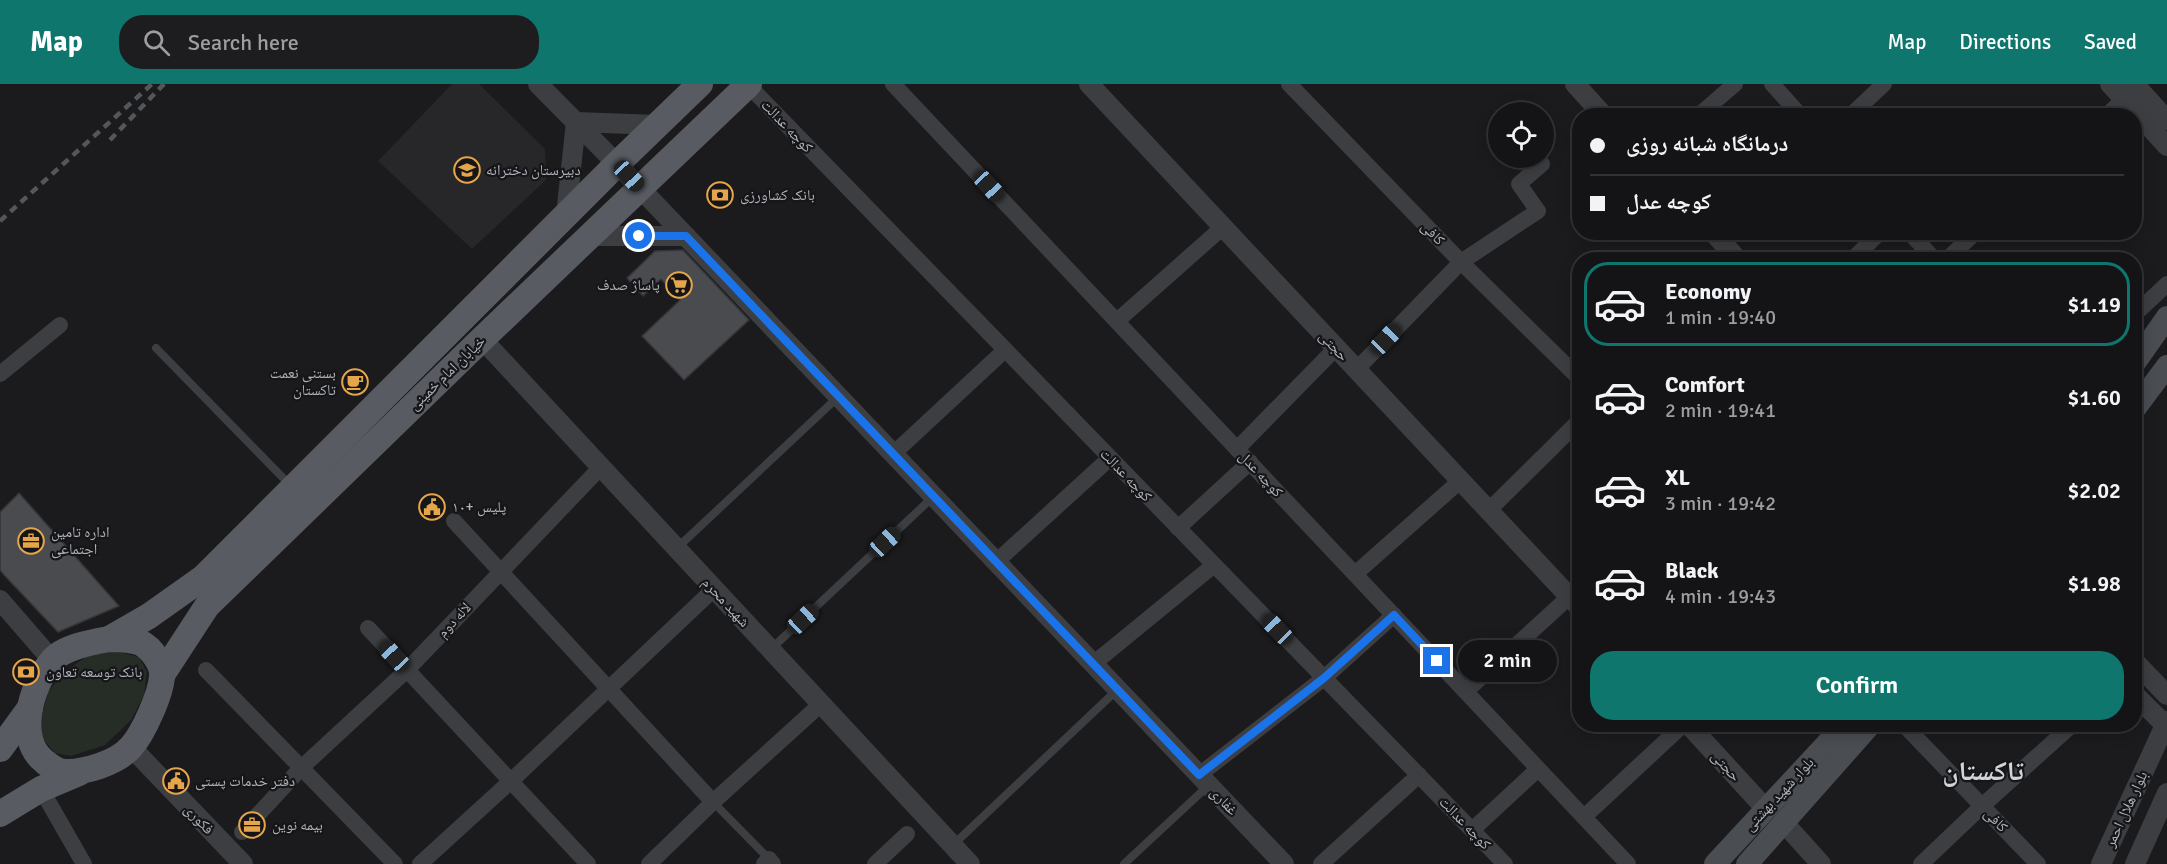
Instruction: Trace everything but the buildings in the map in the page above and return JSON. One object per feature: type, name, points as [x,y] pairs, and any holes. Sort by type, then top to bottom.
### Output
[{"type":"main road","name":"خیابان امام خمینی","points":[[109,639],[149,616],[204,577],[700,84]]},
{"type":"main road","name":"خیابان امام خمینی","points":[[162,675],[207,606],[748,85]]},
{"type":"main road","points":[[2142,353],[2167,318]]},
{"type":"main road","points":[[2142,399],[2167,366]]},
{"type":"main road","points":[[0,814],[41,789],[101,765],[131,747],[155,704],[162,675],[153,654],[142,643],[109,639],[83,643],[52,660],[36,690],[30,707],[27,728],[33,745],[41,759],[57,771],[80,772]]},
{"type":"main road","points":[[0,749],[30,707]]},
{"type":"main road","name":"بلوار شهید بهشتی","points":[[1715,864],[1837,732]]},
{"type":"main road","name":"بلوار شهید بهشتی","points":[[1747,864],[1864,732]]},
{"type":"street","name":"غفاری","points":[[538,84],[686,236],[1284,864]]},
{"type":"street","name":"کوچه عدل","points":[[893,84],[1628,864]]},
{"type":"street","name":"حجتی","points":[[1089,84],[1572,601]]},
{"type":"street","name":"کافی","points":[[1289,84],[1461,262],[1572,371]]},
{"type":"street","points":[[1575,84],[1597,108]]},
{"type":"street","points":[[1707,108],[1735,84]]},
{"type":"street","points":[[1772,84],[1794,108]]},
{"type":"street","points":[[1858,108],[1884,84]]},
{"type":"street","points":[[2110,84],[2129,92],[2167,120]]},
{"type":"street","name":"کوچه عدالت","points":[[748,85],[1505,864]]},
{"type":"street","points":[[2114,108],[2129,92]]},
{"type":"street","points":[[2129,92],[2140,108]]},
{"type":"street","points":[[2142,110],[2167,146]]},
{"type":"street","points":[[566,215],[576,122],[657,125]]},
{"type":"street","points":[[1356,370],[1461,262],[1538,211],[1519,184],[1537,168]]},
{"type":"street","points":[[1117,321],[1223,227]]},
{"type":"street","points":[[591,236],[686,236]]},
{"type":"street","points":[[1860,252],[1872,240]]},
{"type":"street","points":[[1917,240],[1928,252]]},
{"type":"street","points":[[1955,252],[1967,240]]},
{"type":"street","points":[[2142,307],[2167,284]]},
{"type":"street","points":[[0,374],[60,325]]},
{"type":"street","name":"شهید محرم","points":[[482,339],[970,864]]},
{"type":"street","points":[[1237,449],[1336,348]]},
{"type":"street","points":[[893,454],[1005,350]]},
{"type":"street","points":[[1489,510],[1572,428]]},
{"type":"street","points":[[996,562],[1110,458]]},
{"type":"street","points":[[1178,528],[1250,462]]},
{"type":"street","name":"لاله دوم","points":[[242,832],[301,768],[407,670],[601,467]]},
{"type":"street","points":[[1355,574],[1460,481]]},
{"type":"street","points":[[454,521],[713,802]]},
{"type":"street","points":[[1093,664],[1214,565]]},
{"type":"street","points":[[420,864],[511,782],[714,589]]},
{"type":"street","points":[[0,600],[52,660]]},
{"type":"street","points":[[1466,691],[1572,605]]},
{"type":"street","points":[[1204,780],[1394,615]]},
{"type":"street","points":[[368,628],[588,864]]},
{"type":"street","points":[[2142,669],[2167,695]]},
{"type":"street","points":[[206,670],[395,864]]},
{"type":"street","points":[[2142,702],[2166,724]]},
{"type":"street","points":[[649,864],[713,802],[821,704]]},
{"type":"street","name":"بلوار هلال احمر","points":[[2101,864],[2166,724]]},
{"type":"street","points":[[1584,817],[1677,732]]},
{"type":"street","name":"حجتی","points":[[1694,732],[1765,808]]},
{"type":"street","name":"کافی","points":[[1911,732],[2038,864]]},
{"type":"street","points":[[1921,864],[2064,732]]},
{"type":"street","name":"فکوری","points":[[131,747],[243,864]]},
{"type":"street","points":[[1472,830],[1538,768]]},
{"type":"street","points":[[1321,864],[1419,775]]},
{"type":"street","points":[[41,789],[84,864]]},
{"type":"street","name":"بلوار هلال احمر","points":[[2135,864],[2167,793]]},
{"type":"street","points":[[1784,823],[1821,864]]},
{"type":"street","points":[[875,864],[908,834]]},
{"type":"lane","points":[[156,348],[293,489]]},
{"type":"lane","points":[[676,548],[839,397]]},
{"type":"lane","points":[[771,650],[933,496]]},
{"type":"lane","points":[[952,845],[1118,689]]},
{"type":"lane","points":[[1124,864],[1204,780]]},
{"type":"lane","points":[[713,802],[769,862]]},
{"type":"shaded area","name":"دبیرستان دخترانه","points":[[452,84],[479,84],[545,149],[546,180],[472,249],[378,161]]},
{"type":"shaded area","points":[[112,650],[139,657],[147,672],[144,695],[131,720],[105,745],[71,756],[55,753],[44,740],[39,727],[48,692],[63,673],[86,657]]},
{"type":"railway","points":[[0,221],[152,84]]},
{"type":"railway","points":[[110,140],[164,84]]},
{"type":"place","name":"دبیرستان دخترانه","points":[[467,170]]},
{"type":"place","name":"بانک کشاورزی","points":[[720,195]]},
{"type":"place","name":"پاساژ صدف","points":[[679,285]]},
{"type":"place","name":"بستنی نعمت تاکستان","points":[[355,382]]},
{"type":"place","name":"پلیس +۱۰","points":[[432,507]]},
{"type":"place","name":"اداره تامین اجتماعی","points":[[31,541]]},
{"type":"place","name":"بانک توسعه تعاون","points":[[26,672]]},
{"type":"place","name":"دفتر خدمات پستی","points":[[176,781]]},
{"type":"place","name":"بیمه نوین","points":[[252,825]]},
{"type":"district","name":"تاکستان","points":[[1983,771]]},
{"type":"route","points":[[639,236],[686,236],[1199,775],[1324,678],[1394,615],[1437,661]]}]
